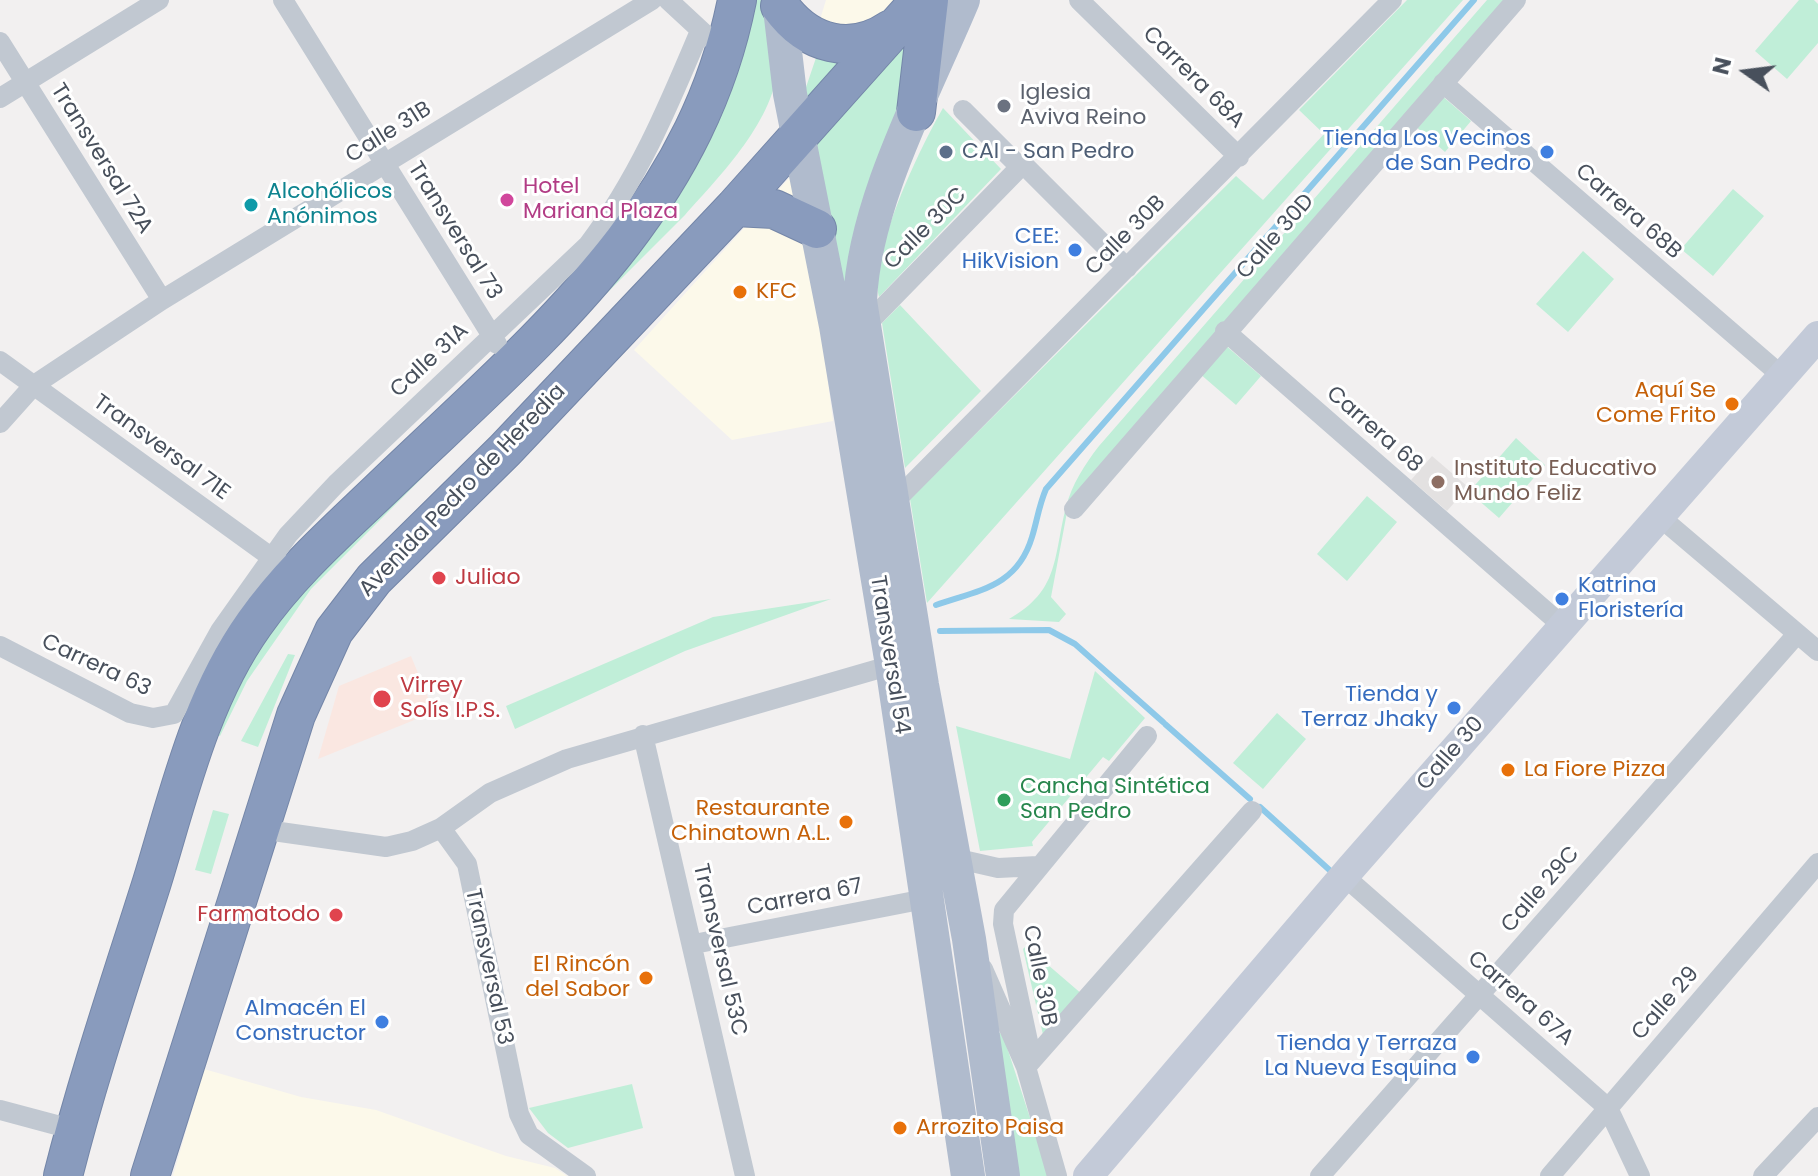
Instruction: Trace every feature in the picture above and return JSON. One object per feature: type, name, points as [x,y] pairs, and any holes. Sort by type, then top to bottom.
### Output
[{"type":"highway","points":[[63,1176],[178,799],[187,722],[216,688],[282,565],[501,350],[588,288],[664,188],[700,119],[712,40],[737,0]]},
{"type":"highway","points":[[780,3],[802,29],[848,45],[862,45],[916,7]]},
{"type":"highway","points":[[916,7],[916,112]]},
{"type":"highway","name":"Avenida Pedro de Heredia","points":[[150,1176],[283,754],[314,669],[352,605],[397,555],[505,450],[735,207],[916,7]]},
{"type":"highway","points":[[735,207],[774,209],[817,229]]},
{"type":"main road","name":"Transversal 54","points":[[963,0],[916,112],[866,247],[861,289],[863,328],[892,504],[899,657],[925,899],[968,1176]]},
{"type":"main road","name":"Transversal 54","points":[[780,3],[786,75],[895,602]]},
{"type":"main road","name":"Transversal 54","points":[[899,657],[954,858],[969,939],[1003,1176]]},
{"type":"street","points":[[0,98],[159,0]]},
{"type":"street","name":"Transversal 73","points":[[283,0],[501,350]]},
{"type":"street","name":"Calle 31B","points":[[0,423],[34,385],[162,300],[652,0]]},
{"type":"street","points":[[668,0],[712,40]]},
{"type":"street","name":"Carrera 68A","points":[[1079,0],[1239,157]]},
{"type":"street","name":"Calle 30B","points":[[892,504],[1392,0]]},
{"type":"street","name":"Calle 30D","points":[[1074,509],[1225,331],[1516,0]]},
{"type":"street","name":"Transversal 72A","points":[[0,42],[162,300]]},
{"type":"street","name":"Carrera 68B","points":[[1443,83],[1782,376]]},
{"type":"street","points":[[963,110],[1127,268]]},
{"type":"street","name":"Calle 30C","points":[[863,328],[1022,166]]},
{"type":"street","name":"Carrera 68","points":[[1225,331],[1564,627]]},
{"type":"street","name":"Calle 30","points":[[1088,1176],[1344,876],[1818,336]]},
{"type":"street","name":"Transversal 71E","points":[[0,361],[282,565]]},
{"type":"street","points":[[1660,517],[1818,651]]},
{"type":"street","name":"Calle 29C","points":[[1320,1176],[1797,634]]},
{"type":"street","name":"Carrera 63","points":[[0,646],[130,713],[187,722]]},
{"type":"street","points":[[260,826],[386,847],[412,841],[441,828],[469,806],[528,774],[643,735],[899,657]]},
{"type":"street","name":"Transversal 53C","points":[[643,735],[694,944],[745,1176]]},
{"type":"street","name":"Calle 30B","points":[[1029,1063],[1003,924],[1007,904],[1147,736]]},
{"type":"street","points":[[1029,1063],[1252,811]]},
{"type":"street","name":"Transversal 53","points":[[441,828],[467,864],[519,1114],[529,1135],[586,1176]]},
{"type":"street","points":[[954,858],[998,868],[1038,866]]},
{"type":"street","name":"Calle 29","points":[[1550,1176],[1818,863]]},
{"type":"street","name":"Carrera 67A","points":[[1344,876],[1608,1108],[1640,1176]]},
{"type":"street","name":"Carrera 67","points":[[694,944],[925,899]]},
{"type":"street","name":"Transversal 54","points":[[969,939],[1029,1063],[1057,1176]]},
{"type":"street","points":[[0,1110],[75,1130]]},
{"type":"street","points":[[1763,1176],[1818,1117]]},
{"type":"shaded area","points":[[826,0],[901,0],[872,30],[818,26]]},
{"type":"shaded area","points":[[800,166],[833,421],[732,440],[634,350]]},
{"type":"shaded area","name":"Instituto Educativo Mundo Feliz","points":[[1432,456],[1468,487],[1447,511],[1411,480]]},
{"type":"shaded area","name":"Virrey Solís I.P.S.","points":[[411,656],[434,712],[318,759],[339,686]]},
{"type":"shaded area","points":[[204,1069],[301,1097],[376,1110],[506,1156],[555,1168],[567,1176],[173,1176]]},
{"type":"green space","points":[[748,0],[773,0],[778,62],[768,104],[744,145],[685,215],[311,589],[247,681],[220,736],[212,733],[266,626],[580,310]]},
{"type":"green space","points":[[1407,0],[1463,0],[927,603],[910,499],[1236,176],[1263,200],[1324,134],[1299,110]]},
{"type":"green space","points":[[1487,0],[1508,0],[1068,507],[1051,597],[1066,614],[1059,622],[1009,619],[1026,608],[1046,584],[1056,557],[1069,499],[1099,446]]},
{"type":"green space","points":[[1799,0],[1814,0],[1818,4],[1818,43],[1787,79],[1755,51]]},
{"type":"green space","points":[[916,19],[919,34],[849,315],[811,142]]},
{"type":"green space","points":[[819,49],[860,59],[811,117],[803,96]]},
{"type":"green space","points":[[1440,94],[1471,121],[1445,152],[1414,125]]},
{"type":"green space","points":[[943,108],[1001,169],[879,297],[878,278],[889,228],[910,174]]},
{"type":"green space","points":[[1733,189],[1764,216],[1713,276],[1681,249]]},
{"type":"green space","points":[[1583,251],[1614,279],[1568,332],[1536,304]]},
{"type":"green space","points":[[900,305],[981,391],[905,468],[882,323]]},
{"type":"green space","points":[[1224,344],[1261,376],[1236,405],[1199,373]]},
{"type":"green space","points":[[1516,438],[1545,465],[1499,518],[1469,492]]},
{"type":"green space","points":[[1367,496],[1397,522],[1347,581],[1317,554]]},
{"type":"green space","points":[[831,599],[685,651],[515,729],[506,706],[713,617]]},
{"type":"green space","points":[[288,654],[295,655],[258,747],[241,741]]},
{"type":"green space","points":[[1095,671],[1145,718],[1109,761],[1103,757],[1032,842],[1033,846],[980,851],[956,726],[1070,759]]},
{"type":"green space","points":[[1277,713],[1306,739],[1263,789],[1233,763]]},
{"type":"green space","points":[[213,810],[229,814],[211,874],[195,870]]},
{"type":"green space","points":[[1026,946],[1083,995],[1044,1039],[1023,949]]},
{"type":"green space","points":[[996,1031],[1003,1035],[1049,1176],[1018,1176]]},
{"type":"green space","points":[[632,1084],[643,1128],[568,1148],[548,1133],[529,1108]]},
{"type":"waterway","points":[[936,605],[994,584],[1017,567],[1032,537],[1046,489],[1474,0]]},
{"type":"waterway","points":[[940,631],[1049,630],[1075,644],[1163,722]]},
{"type":"waterway","points":[[1165,724],[1250,799]]},
{"type":"waterway","points":[[1260,807],[1335,875]]},
{"type":"place","name":"Iglesia Aviva Reino","points":[[1004,106]]},
{"type":"place","name":"CAI - San Pedro","points":[[946,152]]},
{"type":"place","name":"Tienda Los Vecinos de San Pedro","points":[[1547,152]]},
{"type":"place","name":"Hotel Mariand Plaza","points":[[507,200]]},
{"type":"place","name":"Alcohólicos Anónimos","points":[[251,205]]},
{"type":"place","name":"CEE: HikVision","points":[[1075,250]]},
{"type":"place","name":"KFC","points":[[740,292]]},
{"type":"place","name":"Aquí Se Come Frito","points":[[1732,404]]},
{"type":"place","name":"Instituto Educativo Mundo Feliz","points":[[1438,482]]},
{"type":"place","name":"Juliao","points":[[439,578]]},
{"type":"place","name":"Katrina Floristería","points":[[1562,599]]},
{"type":"place","name":"Virrey Solís I.P.S.","points":[[382,699]]},
{"type":"place","name":"Tienda y Terraz Jhaky","points":[[1454,708]]},
{"type":"place","name":"La Fiore Pizza","points":[[1508,770]]},
{"type":"place","name":"Cancha Sintética San Pedro","points":[[1004,800]]},
{"type":"place","name":"Restaurante Chinatown A.L.","points":[[846,822]]},
{"type":"place","name":"Farmatodo","points":[[336,915]]},
{"type":"place","name":"El Rincón del Sabor","points":[[646,978]]},
{"type":"place","name":"Almacén El Constructor","points":[[382,1022]]},
{"type":"place","name":"Tienda y Terraza La Nueva Esquina","points":[[1473,1057]]},
{"type":"place","name":"Arrozito Paisa","points":[[900,1128]]}]
